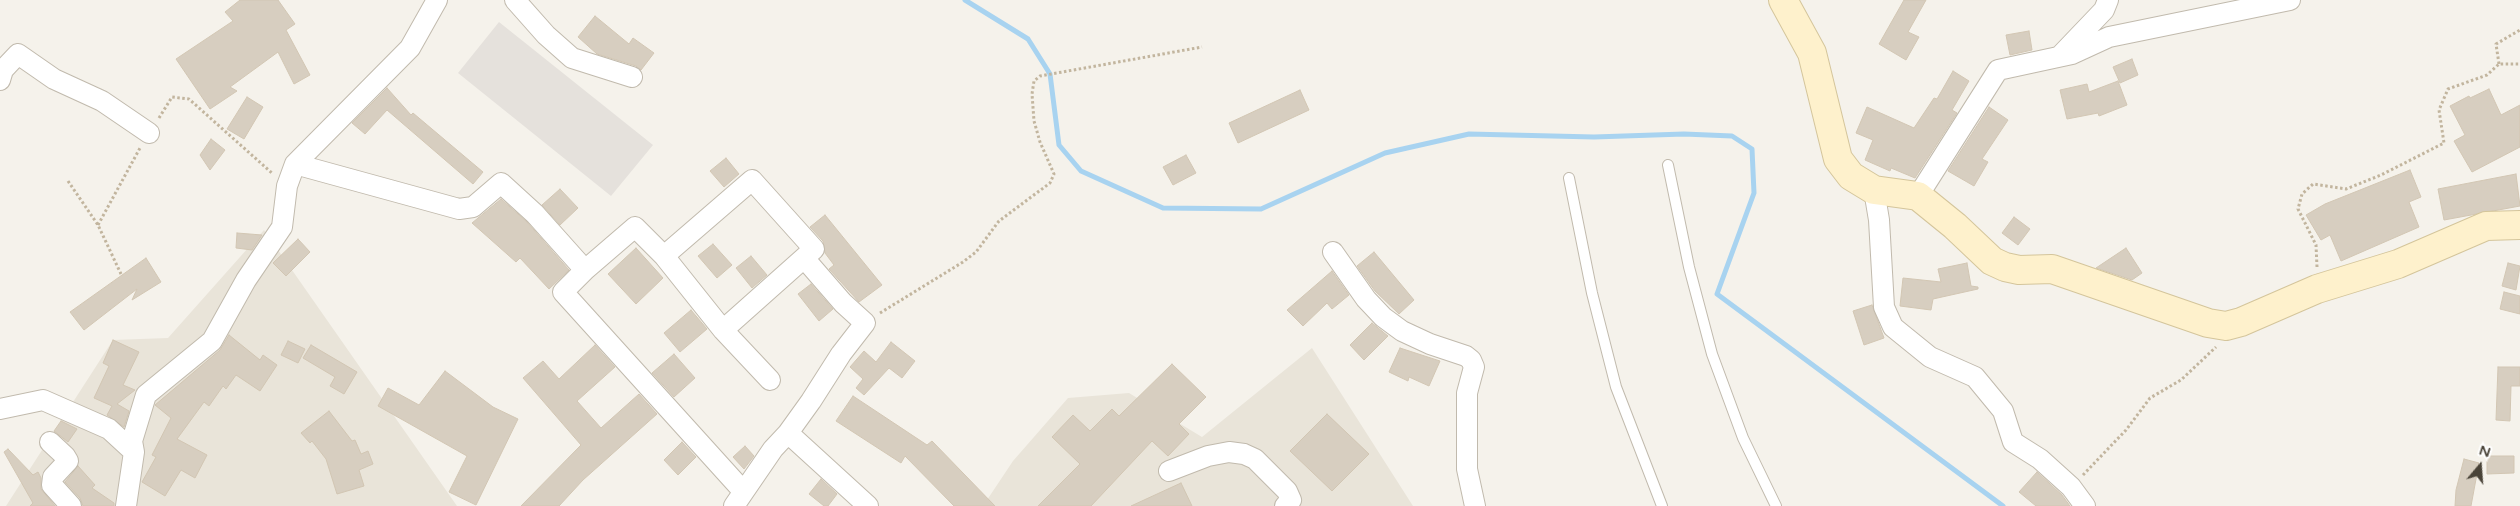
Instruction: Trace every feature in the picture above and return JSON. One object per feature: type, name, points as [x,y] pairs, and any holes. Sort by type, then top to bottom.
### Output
[{"type":"street","points":[[126,506],[134,452],[132,441],[146,395],[212,341],[246,280],[282,227],[286,186],[295,164],[410,48],[437,0]]},
{"type":"street","points":[[515,0],[546,35],[572,58],[632,77]]},
{"type":"street","points":[[1783,0],[1812,53],[1838,158],[1852,176],[1874,190],[1918,196],[1955,226],[1992,261],[2005,267],[2019,270],[2052,269],[2208,323],[2226,326],[2241,322],[2317,289],[2398,264],[2486,226],[2520,225]]},
{"type":"street","points":[[2059,57],[2104,10],[2108,0]]},
{"type":"street","points":[[1918,196],[1998,70],[2072,54],[2109,37],[2290,0]]},
{"type":"street","points":[[0,80],[3,70],[18,54],[54,79],[80,89],[102,101],[149,134]]},
{"type":"street","points":[[295,164],[459,209],[473,207],[501,183],[535,214],[585,270]]},
{"type":"street","points":[[664,256],[752,180],[814,250],[723,330]]},
{"type":"street","points":[[1874,190],[1884,307],[1893,327],[1930,357],[1975,377],[2003,411],[2013,442],[2040,459],[2071,487],[2085,506]]},
{"type":"street","points":[[770,380],[723,330],[664,256],[635,227],[585,270],[563,292],[739,499],[774,448],[788,433],[840,354],[866,324],[842,303],[804,258]]},
{"type":"street","points":[[1333,252],[1366,299],[1383,318],[1402,331],[1430,344],[1466,356],[1471,360],[1474,367],[1467,393],[1467,469],[1476,506]]},
{"type":"street","points":[[0,409],[43,400],[109,429],[134,452]]},
{"type":"street","points":[[788,433],[868,506]]},
{"type":"street","points":[[50,442],[66,456],[68,461],[53,477],[52,485],[71,506]]},
{"type":"street","points":[[1169,471],[1208,456],[1229,452],[1244,454],[1255,459],[1287,491],[1291,500],[1286,506]]},
{"type":"lane","points":[[1668,164],[1689,267],[1712,354],[1743,438],[1776,506]]},
{"type":"lane","points":[[1569,178],[1592,293],[1616,388],[1662,506]]},
{"type":"path","points":[[2499,64],[2496,44],[2520,30]]},
{"type":"path","points":[[866,324],[900,299],[963,262],[981,246],[999,221],[1050,183],[1054,174],[1040,142],[1034,121],[1032,94],[1034,81],[1040,76],[1060,74],[1202,47]]},
{"type":"path","points":[[2317,289],[2316,246],[2298,209],[2302,194],[2313,184],[2346,189],[2381,175],[2444,143],[2439,110],[2448,89],[2487,75],[2499,64],[2520,64]]},
{"type":"path","points":[[98,225],[172,97],[188,99],[286,186]]},
{"type":"path","points":[[68,181],[98,225],[121,274]]},
{"type":"path","points":[[2071,487],[2126,430],[2150,398],[2181,380],[2241,322]]},
{"type":"shaded area","points":[[499,22],[653,145],[611,196],[458,73]]},
{"type":"shaded area","points":[[264,230],[457,506],[6,506],[113,340],[168,338]]},
{"type":"shaded area","points":[[1312,348],[1413,506],[983,506],[1013,461],[1068,398],[1129,393],[1202,437]]},
{"type":"building","points":[[240,0],[278,0],[295,24],[286,30],[310,75],[294,84],[278,52],[230,87],[237,91],[210,109],[176,59],[233,21],[225,12]]},
{"type":"building","points":[[1904,0],[1926,0],[1908,32],[1919,37],[1906,60],[1879,44]]},
{"type":"building","points":[[595,16],[629,44],[633,38],[654,53],[641,70],[636,66],[597,54],[578,37]]},
{"type":"building","points":[[2029,31],[2032,50],[2010,55],[2006,35]]},
{"type":"building","points":[[2132,59],[2138,75],[2120,83],[2113,67]]},
{"type":"building","points":[[1953,71],[1969,81],[1952,110],[1957,113],[1915,178],[1891,168],[1890,171],[1865,160],[1873,140],[1856,133],[1867,107],[1914,128],[1934,98],[1937,99]]},
{"type":"building","points":[[2118,81],[2127,105],[2099,116],[2098,113],[2067,119],[2060,90],[2087,84],[2089,92]]},
{"type":"building","points":[[387,88],[411,115],[413,113],[483,172],[473,184],[387,110],[365,134],[352,123]]},
{"type":"building","points":[[2489,89],[2501,115],[2520,105],[2520,147],[2472,172],[2454,141],[2465,135],[2450,106],[2469,96],[2470,98]]},
{"type":"building","points":[[1300,90],[1309,110],[1238,143],[1229,123]]},
{"type":"building","points":[[247,97],[263,107],[244,139],[227,129]]},
{"type":"building","points":[[1989,107],[2008,120],[1982,159],[1988,162],[1974,186],[1948,171]]},
{"type":"building","points":[[211,139],[225,150],[210,170],[200,155]]},
{"type":"building","points":[[1186,155],[1196,173],[1173,185],[1163,167]]},
{"type":"building","points":[[726,158],[739,174],[724,187],[710,171]]},
{"type":"building","points":[[2410,170],[2421,197],[2409,202],[2419,227],[2341,261],[2330,235],[2321,240],[2306,215],[2325,204]]},
{"type":"building","points":[[2516,174],[2520,206],[2444,220],[2438,189]]},
{"type":"building","points":[[560,189],[578,208],[560,225],[542,205]]},
{"type":"building","points":[[501,199],[527,222],[569,270],[549,289],[520,258],[516,262],[472,223]]},
{"type":"building","points":[[825,215],[882,285],[859,302],[829,269],[834,265],[825,253],[823,241],[810,227]]},
{"type":"building","points":[[2014,217],[2030,229],[2018,245],[2002,233]]},
{"type":"building","points":[[237,233],[262,235],[252,250],[236,248]]},
{"type":"building","points":[[298,239],[310,252],[286,276],[273,263]]},
{"type":"building","points":[[713,244],[732,265],[717,278],[698,256]]},
{"type":"building","points":[[636,248],[663,278],[636,304],[608,274]]},
{"type":"building","points":[[2126,248],[2142,273],[2132,280],[2096,268]]},
{"type":"building","points":[[1374,252],[1414,300],[1399,314],[1375,291],[1357,266]]},
{"type":"building","points":[[751,256],[767,275],[752,288],[736,268]]},
{"type":"building","points":[[146,258],[161,282],[132,300],[137,289],[84,330],[70,312]]},
{"type":"building","points":[[1967,263],[1971,286],[1978,287],[1978,289],[1933,299],[1931,310],[1900,306],[1903,278],[1941,282],[1938,269]]},
{"type":"building","points":[[2508,263],[2520,266],[2516,290],[2502,286]]},
{"type":"building","points":[[1332,271],[1349,295],[1332,309],[1327,303],[1303,326],[1287,310]]},
{"type":"building","points":[[811,284],[833,309],[819,321],[798,294]]},
{"type":"building","points":[[2504,292],[2520,296],[2520,314],[2500,309]]},
{"type":"building","points":[[1872,305],[1884,338],[1864,345],[1853,311]]},
{"type":"building","points":[[691,310],[707,329],[680,352],[664,333]]},
{"type":"building","points":[[1372,323],[1388,336],[1364,360],[1350,345]]},
{"type":"building","points":[[229,335],[260,360],[263,355],[277,365],[260,391],[236,375],[226,389],[223,386],[209,406],[204,402],[177,439],[207,455],[195,478],[181,470],[165,496],[142,482],[156,457],[152,455],[171,418],[155,405],[220,350]]},
{"type":"building","points":[[113,340],[139,352],[123,385],[135,390],[117,404],[129,411],[124,427],[107,415],[112,406],[94,398],[109,366],[103,363]]},
{"type":"building","points":[[288,341],[305,349],[298,363],[281,355]]},
{"type":"building","points":[[891,342],[915,361],[902,378],[889,368],[864,395],[856,388],[863,379],[850,367],[864,351],[876,362]]},
{"type":"building","points":[[311,345],[357,372],[344,394],[330,386],[335,377],[303,358]]},
{"type":"building","points":[[595,345],[615,367],[577,401],[601,428],[639,394],[657,414],[583,480],[559,506],[521,506],[581,445],[523,378],[543,361],[559,379]]},
{"type":"building","points":[[1400,348],[1440,361],[1429,386],[1409,377],[1408,381],[1389,372]]},
{"type":"building","points":[[674,354],[695,378],[674,397],[652,373]]},
{"type":"building","points":[[1172,364],[1206,397],[1179,424],[1189,434],[1168,456],[1152,441],[1091,506],[1038,506],[1080,464],[1052,437],[1073,415],[1090,431],[1112,409],[1119,416]]},
{"type":"building","points":[[2498,367],[2520,367],[2520,386],[2511,386],[2510,421],[2496,420]]},
{"type":"building","points":[[445,371],[493,407],[518,419],[476,505],[449,492],[467,456],[378,406],[388,388],[419,405]]},
{"type":"building","points":[[853,396],[927,445],[932,441],[995,506],[954,506],[905,456],[901,463],[836,421]]},
{"type":"building","points":[[329,411],[352,441],[355,440],[361,454],[368,451],[373,464],[359,470],[364,486],[337,494],[326,459],[312,441],[310,443],[301,433]]},
{"type":"building","points":[[1327,414],[1369,454],[1332,491],[1290,451]]},
{"type":"building","points":[[61,421],[77,429],[68,442],[54,431]]},
{"type":"building","points":[[682,442],[696,457],[678,475],[664,460]]},
{"type":"building","points":[[745,446],[754,456],[744,469],[733,457]]},
{"type":"building","points":[[8,449],[33,475],[38,472],[41,478],[41,489],[55,506],[30,506],[33,503],[4,452]]},
{"type":"building","points":[[2487,456],[2514,456],[2514,473],[2487,474]]},
{"type":"building","points":[[2464,459],[2479,463],[2471,506],[2455,506],[2456,490]]},
{"type":"building","points":[[78,466],[95,485],[92,488],[114,503],[114,506],[83,506],[80,498],[65,482]]},
{"type":"building","points":[[2037,472],[2062,495],[2070,506],[2036,506],[2019,492]]},
{"type":"building","points":[[821,479],[837,494],[828,506],[824,506],[809,494]]},
{"type":"building","points":[[1181,483],[1192,506],[1131,506]]},
{"type":"waterway","points":[[965,0],[1028,39],[1050,74],[1059,145],[1081,171],[1163,208],[1261,209],[1385,153],[1469,134],[1594,137],[1684,134],[1732,136],[1752,149],[1754,193],[1717,294],[2003,506]]}]
